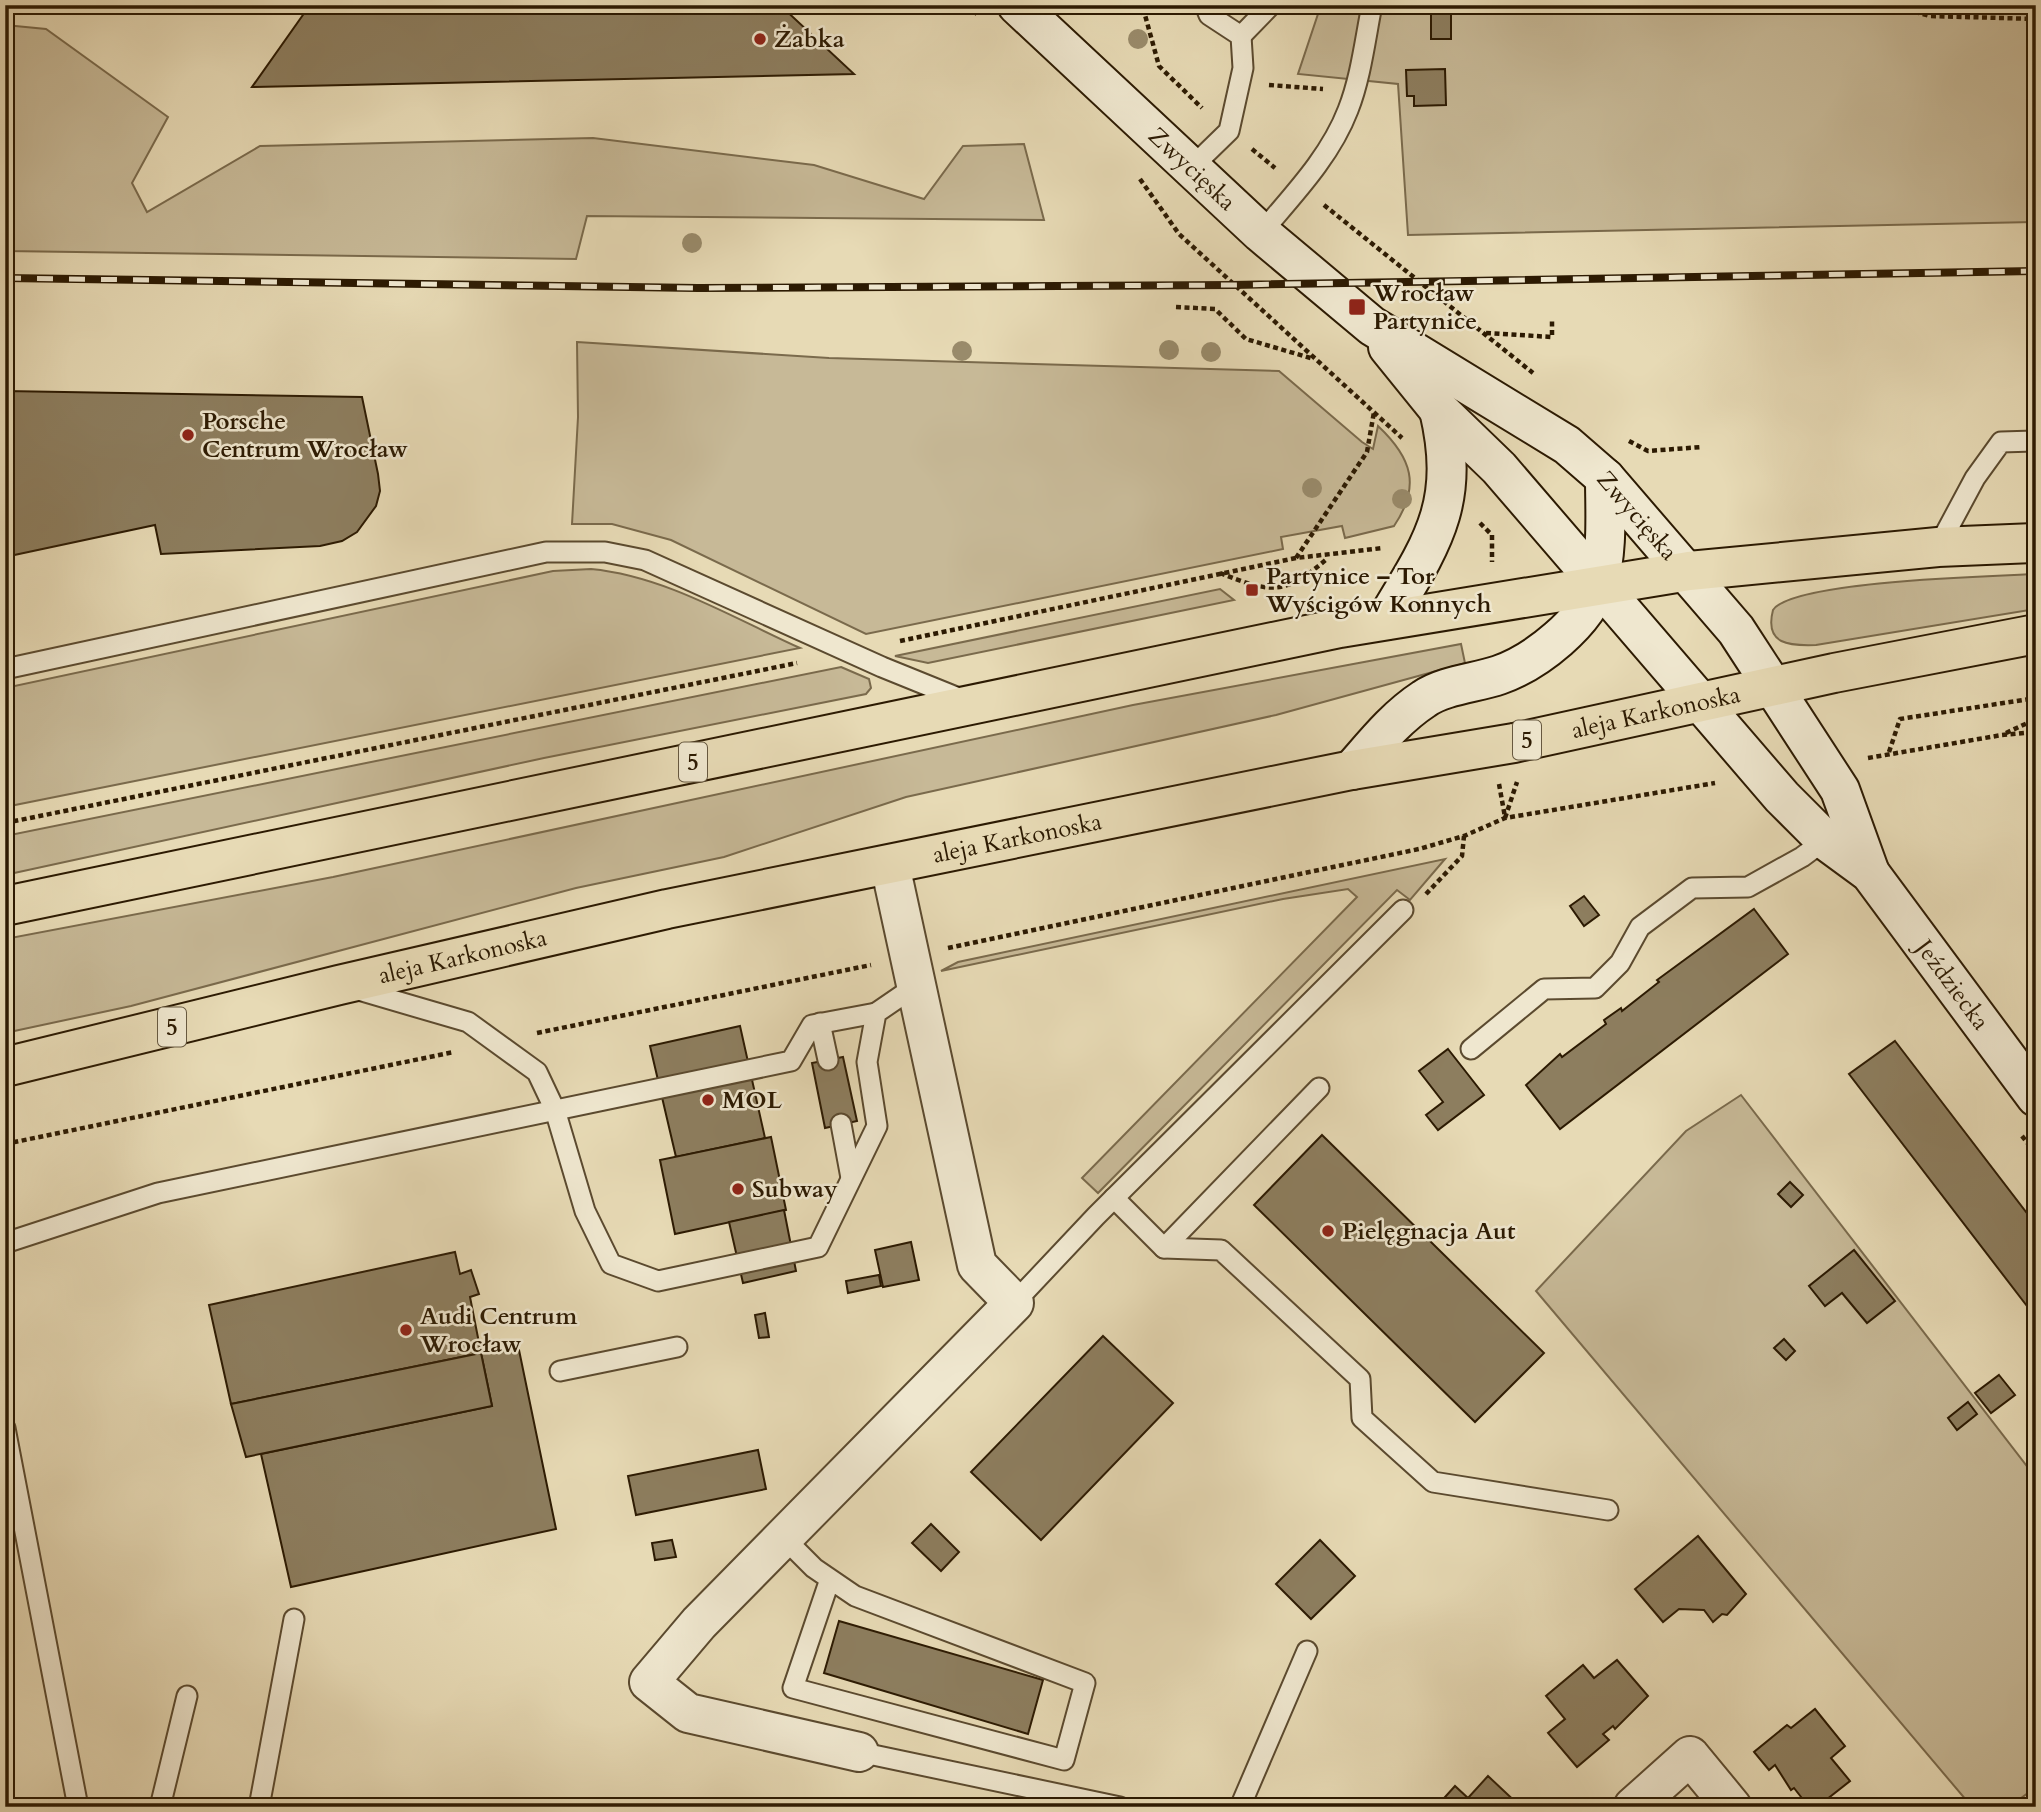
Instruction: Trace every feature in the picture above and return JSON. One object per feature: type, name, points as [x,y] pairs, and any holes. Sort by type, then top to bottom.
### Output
[{"type":"main road","name":"5","points":[[5,906],[970,703],[1386,620],[1689,571],[1938,547],[2036,543]]},
{"type":"main road","name":"aleja Karkonoska","points":[[5,1067],[339,985],[667,909],[1352,770],[1505,744],[2036,634]]},
{"type":"street","name":"Zwycięska","points":[[1017,5],[1261,233],[1372,326],[1567,445],[1605,478],[1689,571],[1736,630],[1773,687]]},
{"type":"street","name":"Zwycięska","points":[[1372,326],[1439,410],[1499,468],[1700,703]]},
{"type":"street","points":[[1386,620],[1428,551],[1445,503],[1447,446],[1439,410]]},
{"type":"street","points":[[1352,770],[1401,716],[1426,697],[1502,674],[1525,664],[1546,650],[1574,624],[1598,586],[1605,535],[1605,478]]},
{"type":"street","name":"Jeździecka","points":[[1773,687],[1840,790],[1870,873],[2036,1097]]},
{"type":"street","name":"Jeździecka","points":[[1700,703],[1825,840],[1870,873]]},
{"type":"street","points":[[859,1752],[688,1713],[649,1682],[699,1623],[1014,1303],[977,1265],[911,972],[890,865]]},
{"type":"street","points":[[1633,1807],[1690,1756],[1732,1807]]},
{"type":"lane","points":[[1205,5],[1209,15],[1241,36]]},
{"type":"lane","points":[[1191,168],[1229,131],[1243,68],[1241,36],[1271,5]]},
{"type":"lane","points":[[1261,233],[1301,187],[1332,145],[1354,92],[1372,5]]},
{"type":"lane","points":[[1938,547],[1975,478],[2001,442],[2036,441]]},
{"type":"lane","points":[[5,669],[546,552],[605,552],[645,560],[882,667],[970,703]]},
{"type":"lane","points":[[1471,1049],[1544,989],[1595,988],[1620,963],[1640,926],[1692,888],[1748,887],[1802,857],[1825,840]]},
{"type":"lane","points":[[1014,1303],[1114,1198],[1403,910]]},
{"type":"lane","points":[[339,985],[407,1002],[468,1023],[537,1072],[555,1110],[585,1211],[611,1264],[658,1281],[818,1247],[877,1126],[867,1062],[876,1013],[911,972]]},
{"type":"lane","points":[[5,1243],[158,1193],[791,1061],[811,1025],[876,1013]]},
{"type":"lane","points":[[820,1023],[828,1060]]},
{"type":"lane","points":[[1164,1248],[1319,1088]]},
{"type":"lane","points":[[841,1124],[851,1178]]},
{"type":"lane","points":[[1114,1198],[1164,1248],[1220,1250],[1360,1379],[1362,1418],[1433,1482],[1608,1510]]},
{"type":"lane","points":[[559,1371],[677,1347]]},
{"type":"lane","points":[[5,1428],[78,1807]]},
{"type":"lane","points":[[783,1537],[814,1567],[830,1578],[855,1596],[1086,1683],[1064,1760],[793,1688],[830,1578]]},
{"type":"lane","points":[[259,1807],[294,1619]]},
{"type":"lane","points":[[1240,1807],[1307,1651]]},
{"type":"lane","points":[[160,1807],[187,1696]]},
{"type":"lane","points":[[859,1752],[1074,1802],[1120,1807]]},
{"type":"path","points":[[1889,5],[1930,16],[2036,19]]},
{"type":"path","points":[[1240,83],[1354,92]]},
{"type":"path","points":[[1301,187],[1544,380]]},
{"type":"path","points":[[1219,272],[1406,443]]},
{"type":"path","points":[[1176,307],[1215,309],[1246,339],[1316,360]]},
{"type":"path","points":[[1485,333],[1552,337],[1552,320]]},
{"type":"path","points":[[1296,558],[1367,452],[1374,411]]},
{"type":"path","points":[[1624,439],[1648,451],[1702,447]]},
{"type":"path","points":[[1492,535],[1492,552]]},
{"type":"path","points":[[897,641],[1296,558],[1330,556],[1387,546]]},
{"type":"path","points":[[1220,573],[1260,589],[1300,582],[1330,556]]},
{"type":"path","points":[[5,823],[805,661]]},
{"type":"path","points":[[2036,698],[1900,719],[1889,752],[2002,734],[2036,732]]},
{"type":"path","points":[[2002,734],[2036,719]]},
{"type":"path","points":[[1505,818],[1519,777]]},
{"type":"path","points":[[1498,781],[1505,818]]},
{"type":"path","points":[[5,1144],[494,1042],[911,972],[1419,849],[1464,836],[1505,818],[1727,782]]},
{"type":"path","points":[[1403,910],[1416,904],[1462,856],[1464,836]]},
{"type":"shaded area","points":[[1321,5],[2036,5],[2036,222],[1408,235],[1398,84],[1298,74]]},
{"type":"shaded area","points":[[5,25],[46,29],[168,117],[132,183],[147,212],[260,146],[593,138],[814,165],[924,199],[963,146],[1024,144],[1044,220],[587,216],[576,259],[5,251]]},
{"type":"shaded area","points":[[577,342],[829,358],[1279,371],[1373,449],[1378,426],[1399,449],[1405,461],[1410,485],[1408,498],[1394,526],[1345,538],[1342,526],[1281,537],[1283,549],[866,634],[671,540],[612,524],[572,524],[578,417]]},
{"type":"shaded area","points":[[591,569],[618,573],[672,589],[800,648],[5,807],[5,688],[553,571]]},
{"type":"shaded area","points":[[2036,574],[2036,609],[1816,645],[1789,644],[1776,637],[1772,630],[1773,610],[1788,600],[1816,592],[1896,582]]},
{"type":"shaded area","points":[[1220,589],[1234,600],[928,663],[895,656]]},
{"type":"shaded area","points":[[1461,644],[1465,663],[1276,715],[906,797],[724,857],[576,888],[131,1006],[5,1033],[5,939],[333,877],[1133,705]]},
{"type":"shaded area","points":[[841,667],[869,679],[871,688],[866,694],[544,758],[5,875],[5,836]]},
{"type":"shaded area","points":[[1445,859],[1410,900],[1397,890],[1098,1193],[1082,1178],[1357,897],[1348,889],[1283,899],[941,971],[958,962]]},
{"type":"shaded area","points":[[1741,1095],[2036,1478],[2036,1787],[2009,1807],[1972,1807],[1536,1291],[1686,1131]]},
{"type":"building","points":[[310,5],[780,5],[854,74],[252,87]]},
{"type":"building","points":[[1431,5],[1451,5],[1451,39],[1431,39]]},
{"type":"building","points":[[1445,69],[1446,105],[1414,106],[1414,96],[1407,96],[1406,70]]},
{"type":"building","name":"Porsche Centrum Wrocław","points":[[5,391],[362,397],[378,474],[380,491],[376,506],[357,532],[342,541],[320,546],[161,554],[155,525],[5,557]]},
{"type":"building","points":[[1584,896],[1599,915],[1584,926],[1570,906]]},
{"type":"building","points":[[1754,909],[1788,954],[1560,1129],[1526,1085],[1560,1054],[1562,1057],[1606,1024],[1604,1020],[1621,1008],[1622,1011],[1659,982],[1657,980]]},
{"type":"building","points":[[740,1026],[765,1138],[676,1157],[650,1046]]},
{"type":"building","points":[[1895,1041],[2036,1225],[2036,1306],[2030,1310],[1849,1074]]},
{"type":"building","points":[[1448,1049],[1484,1095],[1438,1130],[1426,1115],[1443,1102],[1419,1071]]},
{"type":"building","points":[[843,1057],[857,1121],[825,1128],[812,1063]]},
{"type":"building","points":[[1322,1135],[1544,1353],[1475,1422],[1254,1205]]},
{"type":"building","points":[[771,1137],[786,1210],[675,1234],[660,1160]]},
{"type":"building","points":[[1790,1182],[1803,1195],[1791,1207],[1778,1194]]},
{"type":"building","points":[[784,1210],[796,1271],[743,1283],[729,1222]]},
{"type":"building","points":[[911,1242],[919,1280],[883,1287],[875,1250]]},
{"type":"building","points":[[1854,1250],[1895,1301],[1867,1323],[1842,1293],[1825,1306],[1809,1286]]},
{"type":"building","points":[[455,1252],[460,1274],[471,1270],[479,1294],[470,1297],[481,1353],[231,1404],[209,1305]]},
{"type":"building","points":[[879,1275],[881,1286],[848,1293],[846,1281]]},
{"type":"building","points":[[765,1313],[769,1337],[759,1338],[755,1315]]},
{"type":"building","points":[[1103,1336],[1173,1403],[1041,1540],[971,1472]]},
{"type":"building","points":[[1784,1339],[1795,1351],[1786,1360],[1774,1348]]},
{"type":"building","points":[[519,1350],[556,1529],[291,1587],[261,1454],[492,1406],[481,1353]]},
{"type":"building","points":[[481,1353],[492,1406],[246,1457],[231,1404]]},
{"type":"building","points":[[1999,1375],[2015,1395],[1991,1413],[1975,1393]]},
{"type":"building","points":[[1968,1402],[1977,1414],[1957,1430],[1948,1418]]},
{"type":"building","points":[[758,1450],[766,1489],[636,1515],[628,1476]]},
{"type":"building","points":[[931,1524],[959,1552],[941,1571],[912,1543]]},
{"type":"building","points":[[1698,1536],[1746,1594],[1727,1615],[1722,1614],[1713,1622],[1704,1610],[1679,1609],[1663,1622],[1635,1589]]},
{"type":"building","points":[[672,1540],[676,1557],[655,1560],[652,1543]]},
{"type":"building","points":[[1320,1540],[1355,1576],[1311,1619],[1276,1584]]},
{"type":"building","points":[[839,1621],[1043,1680],[1028,1734],[824,1673]]},
{"type":"building","points":[[1617,1660],[1648,1696],[1615,1729],[1613,1726],[1603,1734],[1609,1740],[1577,1767],[1548,1733],[1565,1719],[1546,1696],[1583,1665],[1594,1678]]},
{"type":"building","points":[[1815,1709],[1845,1746],[1831,1758],[1850,1781],[1817,1807],[1809,1807],[1794,1788],[1791,1790],[1775,1765],[1769,1770],[1754,1752],[1787,1725],[1791,1728]]},
{"type":"building","points":[[1488,1776],[1521,1807],[1436,1807],[1455,1786],[1468,1798]]},
{"type":"railway","points":[[5,278],[698,288],[1232,285],[2036,271]]},
{"type":"place","name":"Żabka","points":[[760,39]]},
{"type":"place","name":"Wrocław Partynice","points":[[1357,307]]},
{"type":"place","name":"Porsche Centrum Wrocław","points":[[188,435]]},
{"type":"place","name":"Partynice – Tor Wyścigów Konnych","points":[[1252,590]]},
{"type":"place","name":"MOL","points":[[708,1100]]},
{"type":"place","name":"Subway","points":[[738,1189]]},
{"type":"place","name":"Pielęgnacja Aut","points":[[1328,1231]]},
{"type":"place","name":"Audi Centrum Wrocław","points":[[406,1330]]}]
